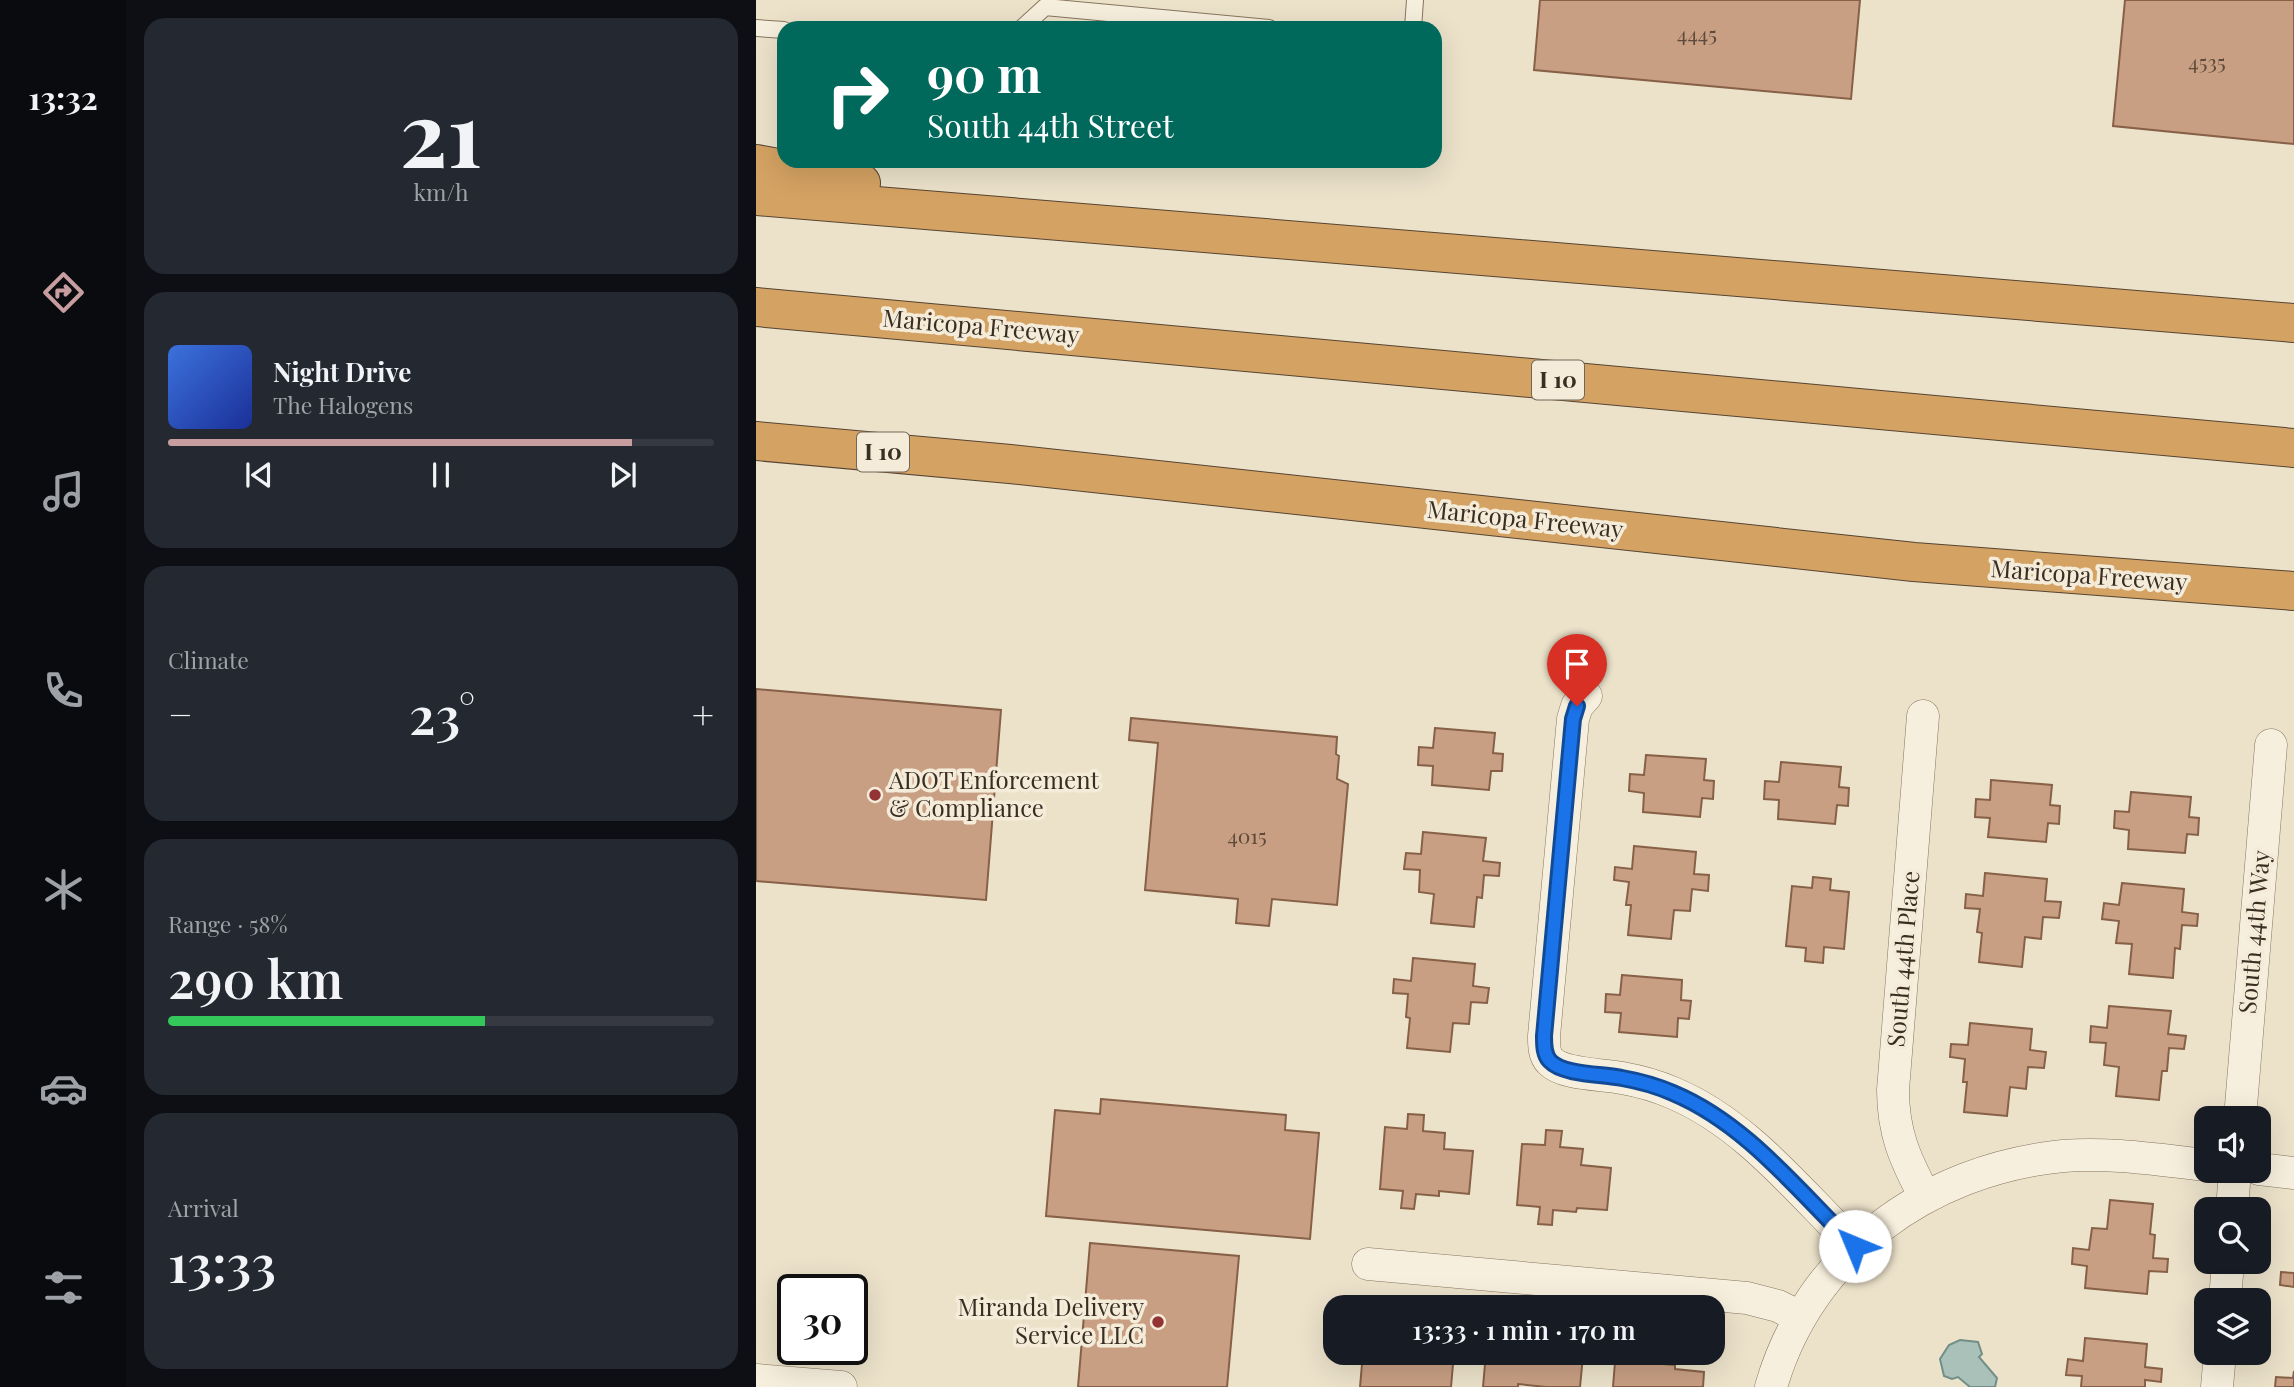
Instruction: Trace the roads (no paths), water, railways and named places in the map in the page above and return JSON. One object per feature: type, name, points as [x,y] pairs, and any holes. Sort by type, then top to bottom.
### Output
[{"type":"highway","points":[[756,164],[1045,220]]},
{"type":"highway","points":[[756,196],[2294,323]]},
{"type":"highway","name":"Maricopa Freeway","points":[[756,307],[2294,448]]},
{"type":"highway","name":"Maricopa Freeway","points":[[756,441],[1010,464],[1914,562],[2294,591]]},
{"type":"street","points":[[1586,696],[1577,706],[1573,719],[1544,1036],[1544,1049],[1549,1061],[1559,1068],[1647,1084],[1696,1104],[1718,1117],[1750,1143],[1855,1246]]},
{"type":"street","name":"South 44th Place","points":[[1923,716],[1893,1100],[1897,1136],[1906,1160],[1926,1197]]},
{"type":"street","name":"South 44th Way","points":[[2241,1106],[2271,745]]},
{"type":"street","points":[[1771,1387],[1800,1317],[1834,1270],[1855,1246],[1890,1219],[1926,1197],[1978,1174],[2036,1159],[2092,1155],[2194,1164]]},
{"type":"street","points":[[2271,1170],[2294,1172]]},
{"type":"street","points":[[1368,1264],[1747,1298],[1778,1306],[1800,1317]]},
{"type":"street","points":[[2217,1387],[2219,1365]]},
{"type":"street","points":[[756,1380],[841,1387]]},
{"type":"lane","points":[[1414,21],[1415,0]]},
{"type":"lane","points":[[1030,21],[1045,7],[1194,21]]},
{"type":"lane","points":[[756,28],[777,30]]},
{"type":"water","points":[[1960,1340],[1978,1342],[1982,1354],[1979,1357],[1997,1378],[1995,1387],[1970,1387],[1958,1377],[1952,1379],[1944,1376],[1940,1359],[1949,1345]]},
{"type":"place","name":"ADOT Enforcement & Compliance","points":[[875,795]]},
{"type":"place","name":"Miranda Delivery Service LLC","points":[[1158,1322]]}]
